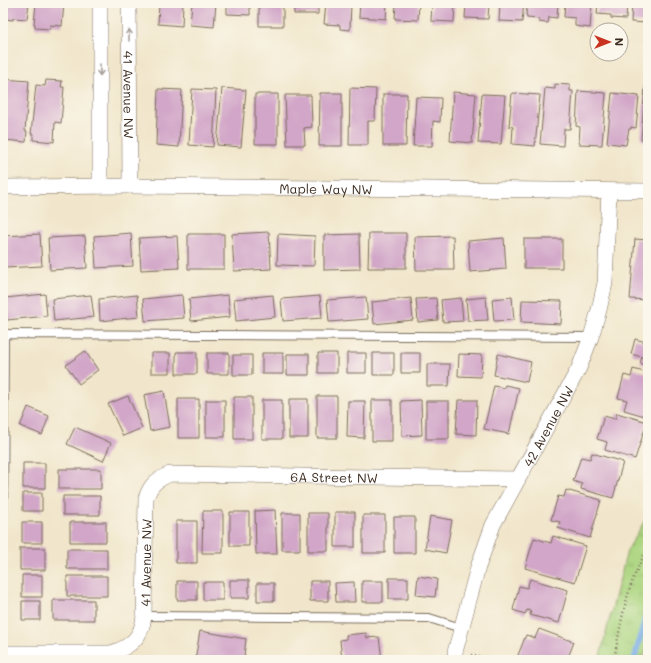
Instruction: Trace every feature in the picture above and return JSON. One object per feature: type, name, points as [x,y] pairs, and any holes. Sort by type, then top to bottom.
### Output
[{"type":"street","points":[[100,3],[100,186]]},
{"type":"street","name":"41 Avenue NW","points":[[129,3],[130,186]]},
{"type":"street","name":"Maple Way NW","points":[[3,187],[130,186],[648,191]]},
{"type":"street","name":"42 Avenue NW","points":[[455,652],[487,540],[493,525],[579,368],[591,336],[605,283],[610,191]]},
{"type":"street","name":"6A Street NW","points":[[153,483],[170,474],[518,479]]},
{"type":"street","name":"41 Avenue NW","points":[[3,653],[111,653],[127,647],[134,642],[141,631],[144,616],[145,506],[148,490],[153,483]]},
{"type":"lane","points":[[3,527],[4,334],[591,336]]},
{"type":"lane","points":[[144,616],[429,618],[461,628]]},
{"type":"path","points":[[614,660],[621,623],[631,585],[640,561],[648,549]]},
{"type":"path","points":[[455,652],[494,660]]},
{"type":"green space","points":[[648,515],[648,644],[643,660],[599,660],[627,551]]},
{"type":"building","points":[[3,3],[29,3],[27,19],[4,19]]},
{"type":"building","points":[[36,3],[64,3],[62,26],[50,25],[50,29],[35,28]]},
{"type":"building","points":[[159,3],[183,3],[182,26],[158,24]]},
{"type":"building","points":[[192,3],[216,3],[214,27],[190,25]]},
{"type":"building","points":[[227,3],[250,3],[250,15],[227,14]]},
{"type":"building","points":[[259,3],[283,3],[283,26],[259,26]]},
{"type":"building","points":[[294,3],[318,3],[318,14],[294,14]]},
{"type":"building","points":[[326,3],[351,3],[350,30],[340,29],[340,25],[324,24]]},
{"type":"building","points":[[360,3],[387,3],[386,19],[359,17]]},
{"type":"building","points":[[396,3],[419,3],[418,20],[395,19]]},
{"type":"building","points":[[432,3],[455,3],[454,22],[431,21]]},
{"type":"building","points":[[466,3],[489,3],[488,19],[465,18]]},
{"type":"building","points":[[500,3],[524,3],[522,22],[499,21]]},
{"type":"building","points":[[528,3],[558,3],[557,18],[549,17],[548,23],[539,22],[539,19],[527,18],[526,12]]},
{"type":"building","points":[[565,3],[592,3],[589,28],[575,26],[575,18],[564,17]]},
{"type":"building","points":[[598,3],[627,3],[626,19],[611,18],[611,15],[597,14]]},
{"type":"building","points":[[632,3],[648,3],[648,23],[631,22]]},
{"type":"building","points":[[3,79],[29,81],[25,131],[27,131],[26,142],[4,140]]},
{"type":"building","points":[[46,80],[62,81],[61,87],[64,87],[61,123],[55,122],[54,142],[33,140],[33,134],[31,134],[36,85],[45,86]]},
{"type":"building","points":[[555,84],[570,85],[570,91],[573,91],[570,129],[564,129],[563,146],[540,144],[545,88],[555,89]]},
{"type":"building","points":[[645,86],[648,86],[648,141],[641,140]]},
{"type":"building","points":[[222,88],[246,90],[241,147],[217,145]]},
{"type":"building","points":[[350,88],[376,89],[375,121],[368,121],[368,145],[349,145]]},
{"type":"building","points":[[158,89],[182,90],[179,147],[156,145]]},
{"type":"building","points":[[192,89],[216,90],[213,147],[189,145]]},
{"type":"building","points":[[578,91],[606,93],[602,145],[579,144],[580,127],[576,126]]},
{"type":"building","points":[[453,92],[476,94],[472,143],[450,141]]},
{"type":"building","points":[[320,93],[342,93],[342,146],[319,146]]},
{"type":"building","points":[[512,93],[540,95],[535,146],[512,144],[513,127],[509,126]]},
{"type":"building","points":[[612,93],[639,96],[636,128],[631,127],[631,129],[629,129],[626,145],[607,143]]},
{"type":"building","points":[[255,94],[278,94],[278,144],[255,144]]},
{"type":"building","points":[[383,94],[407,94],[406,146],[383,146]]},
{"type":"building","points":[[482,94],[505,95],[501,144],[478,143]]},
{"type":"building","points":[[285,95],[311,95],[312,127],[304,128],[305,145],[287,145]]},
{"type":"building","points":[[416,97],[441,98],[440,122],[433,121],[432,146],[413,146]]},
{"type":"building","points":[[269,232],[271,269],[234,271],[232,234]]},
{"type":"building","points":[[131,233],[133,266],[96,268],[94,236]]},
{"type":"building","points":[[369,233],[406,233],[406,268],[368,268]]},
{"type":"building","points":[[40,234],[42,266],[5,268],[3,236]]},
{"type":"building","points":[[188,234],[224,234],[224,269],[188,269]]},
{"type":"building","points":[[278,234],[315,236],[314,266],[277,265]]},
{"type":"building","points":[[359,234],[360,269],[324,270],[324,235]]},
{"type":"building","points":[[85,236],[87,268],[50,270],[48,238]]},
{"type":"building","points":[[177,236],[179,268],[141,270],[139,238]]},
{"type":"building","points":[[453,236],[454,270],[416,270],[415,237]]},
{"type":"building","points":[[504,238],[506,269],[470,272],[468,241]]},
{"type":"building","points":[[524,239],[562,239],[562,268],[524,268]]},
{"type":"building","points":[[635,239],[648,240],[648,300],[630,299]]},
{"type":"building","points":[[45,294],[47,316],[7,320],[5,298]]},
{"type":"building","points":[[91,295],[94,317],[54,321],[52,299]]},
{"type":"building","points":[[137,295],[139,317],[100,321],[99,299]]},
{"type":"building","points":[[182,295],[184,318],[145,321],[143,299]]},
{"type":"building","points":[[228,295],[230,317],[191,321],[189,299]]},
{"type":"building","points":[[273,295],[275,317],[236,321],[234,299]]},
{"type":"building","points":[[320,296],[322,318],[283,321],[281,299]]},
{"type":"building","points":[[366,297],[368,319],[329,322],[327,300]]},
{"type":"building","points":[[486,297],[488,320],[468,321],[466,299]]},
{"type":"building","points":[[512,297],[514,320],[494,321],[492,299]]},
{"type":"building","points":[[411,298],[413,320],[374,324],[372,302]]},
{"type":"building","points":[[436,298],[438,320],[418,322],[416,299]]},
{"type":"building","points":[[461,298],[463,321],[443,322],[441,300]]},
{"type":"building","points":[[522,300],[562,301],[561,324],[521,322]]},
{"type":"building","points":[[648,337],[648,366],[640,363],[642,357],[631,354],[635,339],[646,342]]},
{"type":"building","points":[[85,351],[98,370],[79,384],[66,365]]},
{"type":"building","points":[[176,352],[197,352],[197,374],[176,374]]},
{"type":"building","points":[[151,353],[170,353],[170,373],[151,373]]},
{"type":"building","points":[[207,353],[229,353],[229,374],[207,374]]},
{"type":"building","points":[[262,353],[283,353],[283,374],[262,374]]},
{"type":"building","points":[[318,353],[337,353],[337,373],[318,373]]},
{"type":"building","points":[[347,353],[366,353],[366,373],[347,373]]},
{"type":"building","points":[[373,353],[394,353],[394,375],[373,375]]},
{"type":"building","points":[[401,353],[420,353],[420,373],[401,373]]},
{"type":"building","points":[[287,354],[309,354],[309,375],[287,375]]},
{"type":"building","points":[[459,354],[482,355],[481,377],[458,376]]},
{"type":"building","points":[[498,354],[531,362],[527,382],[494,375]]},
{"type":"building","points":[[233,355],[252,355],[252,375],[233,375]]},
{"type":"building","points":[[427,364],[450,364],[449,386],[427,386]]},
{"type":"building","points":[[633,369],[648,373],[648,417],[624,410],[627,400],[618,398],[624,375],[631,377]]},
{"type":"building","points":[[505,385],[519,388],[509,434],[484,429],[494,386],[504,388]]},
{"type":"building","points":[[164,391],[170,427],[150,431],[144,395]]},
{"type":"building","points":[[128,396],[142,428],[123,436],[108,404]]},
{"type":"building","points":[[317,396],[337,396],[337,438],[317,438]]},
{"type":"building","points":[[234,397],[252,397],[252,439],[234,439]]},
{"type":"building","points":[[178,399],[199,399],[199,438],[178,438]]},
{"type":"building","points":[[289,399],[308,399],[308,438],[289,438]]},
{"type":"building","points":[[206,400],[225,400],[225,437],[206,437]]},
{"type":"building","points":[[262,400],[282,400],[282,439],[262,439]]},
{"type":"building","points":[[372,400],[392,400],[392,441],[372,441]]},
{"type":"building","points":[[421,400],[422,435],[402,436],[401,401]]},
{"type":"building","points":[[458,400],[477,400],[476,435],[456,434]]},
{"type":"building","points":[[348,401],[365,401],[364,438],[347,437]]},
{"type":"building","points":[[426,401],[449,401],[449,439],[426,439]]},
{"type":"building","points":[[28,407],[49,416],[42,435],[20,426]]},
{"type":"building","points":[[617,413],[647,422],[635,459],[605,450],[607,442],[597,439],[604,416],[615,419]]},
{"type":"building","points":[[75,427],[111,443],[103,461],[67,444]]},
{"type":"building","points":[[592,453],[623,462],[613,498],[581,489],[582,484],[573,481],[581,457],[590,459]]},
{"type":"building","points":[[23,463],[45,463],[45,488],[23,488]]},
{"type":"building","points":[[59,469],[101,469],[101,489],[59,489]]},
{"type":"building","points":[[566,490],[601,500],[590,538],[558,528],[560,522],[551,520],[558,496],[564,497]]},
{"type":"building","points":[[23,493],[42,493],[42,511],[23,511]]},
{"type":"building","points":[[63,496],[100,496],[100,515],[63,515]]},
{"type":"building","points":[[275,510],[277,554],[256,554],[255,511]]},
{"type":"building","points":[[203,511],[223,511],[223,553],[202,553]]},
{"type":"building","points":[[230,512],[249,512],[249,546],[230,546]]},
{"type":"building","points":[[335,512],[355,512],[355,547],[335,547]]},
{"type":"building","points":[[282,513],[300,513],[300,550],[282,550]]},
{"type":"building","points":[[308,513],[328,513],[328,551],[308,551]]},
{"type":"building","points":[[363,515],[385,515],[385,553],[363,553]]},
{"type":"building","points":[[430,516],[452,520],[446,553],[425,549]]},
{"type":"building","points":[[394,517],[415,517],[415,553],[394,553]]},
{"type":"building","points":[[176,521],[197,521],[197,563],[176,563]]},
{"type":"building","points":[[22,522],[42,522],[42,543],[22,543]]},
{"type":"building","points":[[70,522],[106,522],[106,542],[70,542]]},
{"type":"building","points":[[553,536],[586,546],[575,582],[525,568],[534,538],[551,543]]},
{"type":"building","points":[[20,548],[45,548],[45,570],[20,570]]},
{"type":"building","points":[[67,549],[107,549],[107,569],[67,569]]},
{"type":"building","points":[[22,575],[42,575],[42,597],[22,597]]},
{"type":"building","points":[[67,576],[107,576],[107,596],[67,596]]},
{"type":"building","points":[[418,576],[437,579],[435,597],[416,595]]},
{"type":"building","points":[[389,578],[408,578],[408,599],[389,599]]},
{"type":"building","points":[[530,579],[568,590],[559,623],[530,615],[531,611],[527,610],[525,614],[513,610],[519,586],[527,588]]},
{"type":"building","points":[[230,580],[249,580],[249,598],[230,598]]},
{"type":"building","points":[[177,581],[197,581],[197,600],[177,600]]},
{"type":"building","points":[[310,581],[328,581],[328,601],[310,601]]},
{"type":"building","points":[[362,581],[383,581],[383,602],[362,602]]},
{"type":"building","points":[[203,582],[223,582],[223,600],[203,600]]},
{"type":"building","points":[[354,582],[355,602],[336,602],[335,583]]},
{"type":"building","points":[[257,583],[274,583],[274,601],[257,601]]},
{"type":"building","points":[[53,600],[94,600],[94,620],[53,620]]},
{"type":"building","points":[[22,601],[40,601],[40,620],[22,620]]},
{"type":"building","points":[[539,629],[574,642],[567,660],[516,660],[526,635],[535,638]]},
{"type":"building","points":[[200,631],[246,639],[245,660],[195,660]]},
{"type":"building","points":[[366,633],[367,638],[379,637],[382,660],[342,660],[340,640],[346,639],[346,635]]},
{"type":"waterway","points":[[634,660],[648,608]]}]
